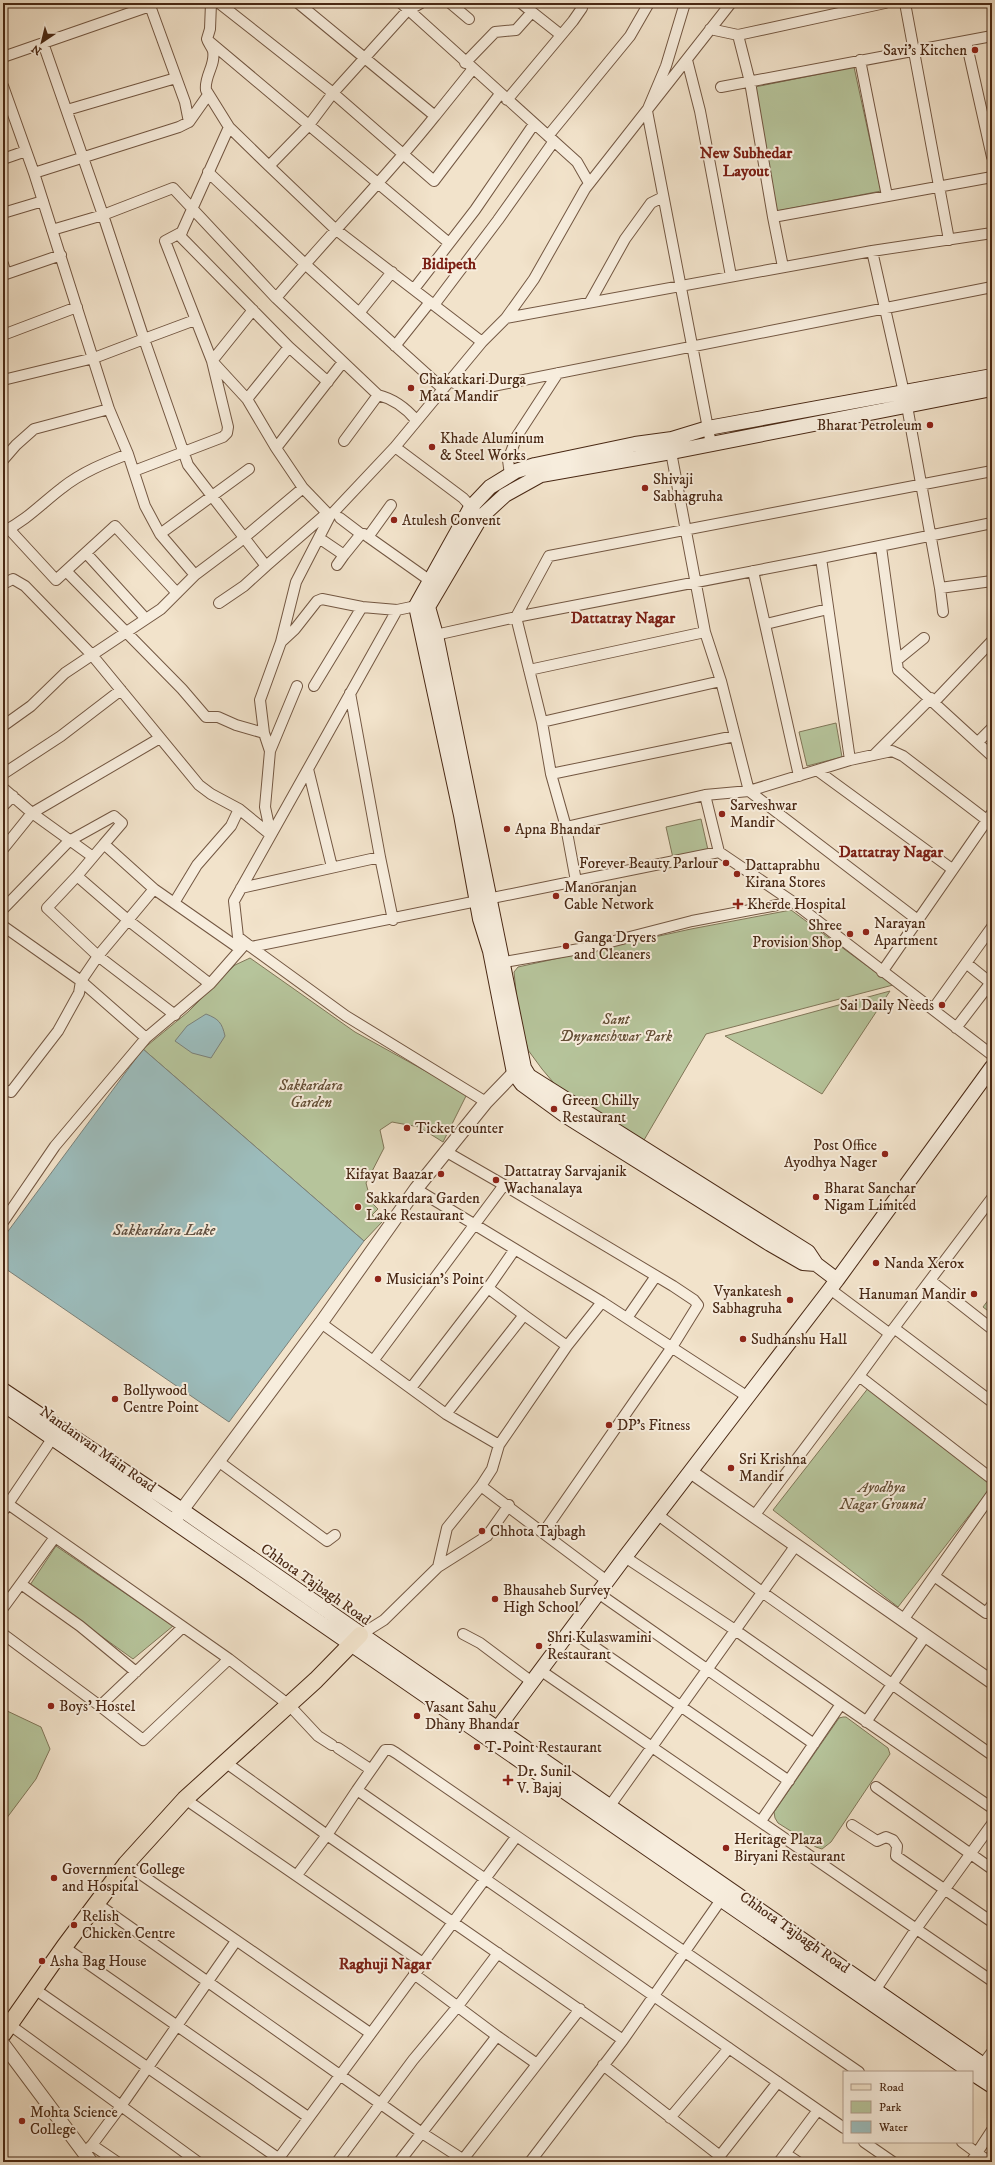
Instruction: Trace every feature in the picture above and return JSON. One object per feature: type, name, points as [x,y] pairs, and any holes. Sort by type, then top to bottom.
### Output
[{"type":"main road","points":[[422,606],[482,517],[505,495],[541,475],[711,444],[906,399],[992,376]]},
{"type":"main road","points":[[506,1009],[504,962],[483,900],[421,637],[422,606],[429,580],[463,525],[471,507],[490,487],[510,475],[535,465],[635,444],[672,439],[708,428],[906,399],[992,389]]},
{"type":"main road","points":[[422,606],[436,636],[483,900],[490,951],[506,1009],[519,1071],[529,1076],[654,1163],[808,1252],[834,1285]]},
{"type":"main road","points":[[493,1734],[625,1557],[834,1285],[991,1072]]},
{"type":"main road","name":"Chhota Tajbagh Road","points":[[3,1390],[56,1433],[182,1510],[355,1640]]},
{"type":"main road","name":"Nandanvan Main Road","points":[[3,1404],[56,1433],[174,1522]]},
{"type":"main road","name":"Chhota Tajbagh Road","points":[[174,1522],[355,1640]]},
{"type":"main road","points":[[6,2030],[36,1990],[64,1947],[126,1864],[185,1800],[289,1705],[355,1640],[606,1812]]},
{"type":"main road","name":"Chhota Tajbagh Road","points":[[606,1812],[979,2070],[992,2086]]},
{"type":"street","points":[[211,3],[210,29],[207,39],[212,50],[213,59],[205,84],[208,95],[228,127],[335,229],[482,342]]},
{"type":"street","points":[[219,3],[333,94],[434,181],[503,97],[561,35],[582,8],[582,3]]},
{"type":"street","points":[[298,3],[435,116]]},
{"type":"street","points":[[269,166],[309,125],[333,94],[365,59],[404,7],[421,3]]},
{"type":"street","points":[[450,3],[470,19]]},
{"type":"street","points":[[521,3],[561,35]]},
{"type":"street","points":[[395,346],[432,304],[498,220],[551,139],[630,36],[649,3]]},
{"type":"street","points":[[685,3],[666,66],[646,111],[711,444]]},
{"type":"street","points":[[219,603],[244,586],[266,566],[332,516],[395,447],[482,342],[506,318],[534,279],[589,183],[731,3]]},
{"type":"street","points":[[710,29],[738,35],[885,3]]},
{"type":"street","points":[[905,3],[949,240]]},
{"type":"street","points":[[3,57],[149,4],[176,78],[189,122]]},
{"type":"street","points":[[404,7],[577,162],[589,183]]},
{"type":"street","points":[[276,298],[335,229],[378,185],[404,155],[435,116],[469,66],[495,32],[516,30],[532,12]]},
{"type":"street","points":[[738,35],[750,82],[783,267]]},
{"type":"street","points":[[721,87],[992,36]]},
{"type":"street","points":[[207,39],[449,244]]},
{"type":"street","points":[[966,41],[992,157]]},
{"type":"street","points":[[43,43],[188,465],[266,566]]},
{"type":"street","points":[[687,60],[700,111],[731,276]]},
{"type":"street","points":[[860,60],[887,196]]},
{"type":"street","points":[[66,110],[176,78]]},
{"type":"street","points":[[3,86],[61,255],[109,409],[128,454],[145,506],[160,534],[195,575]]},
{"type":"street","points":[[34,173],[179,127],[189,122],[208,95]]},
{"type":"street","points":[[414,290],[476,210],[534,124]]},
{"type":"street","points":[[228,127],[180,236],[289,347],[328,382]]},
{"type":"street","points":[[3,159],[26,151]]},
{"type":"street","points":[[208,172],[305,264],[395,346],[445,385],[473,390],[992,287]]},
{"type":"street","points":[[773,217],[992,177]]},
{"type":"street","points":[[52,230],[103,215],[173,188],[276,298],[343,362],[378,395],[390,398],[399,404],[416,420]]},
{"type":"street","points":[[590,302],[625,239],[651,203],[663,197]]},
{"type":"street","points":[[3,213],[43,201]]},
{"type":"street","points":[[134,472],[223,437],[227,433],[228,427],[212,361],[165,241],[182,232]]},
{"type":"street","points":[[506,318],[872,251],[992,233]]},
{"type":"street","points":[[872,251],[906,399],[943,612]]},
{"type":"street","points":[[4,271],[61,255]]},
{"type":"street","points":[[359,313],[392,272]]},
{"type":"street","points":[[3,335],[77,306]]},
{"type":"street","points":[[212,361],[253,310]]},
{"type":"street","points":[[3,380],[94,358],[195,320]]},
{"type":"street","points":[[247,399],[289,347]]},
{"type":"street","points":[[212,361],[247,399],[276,448],[303,488],[332,516],[365,535],[429,580]]},
{"type":"street","points":[[276,448],[343,362]]},
{"type":"street","points":[[510,475],[508,460],[517,436],[558,373]]},
{"type":"street","points":[[344,441],[378,395]]},
{"type":"street","points":[[3,460],[16,445],[34,429],[109,409]]},
{"type":"street","points":[[395,447],[463,498],[482,517]]},
{"type":"street","points":[[671,452],[705,632],[721,681],[749,791],[919,921]]},
{"type":"street","points":[[128,454],[89,470],[62,487],[24,521],[6,531],[56,580],[115,526],[177,593]]},
{"type":"street","points":[[160,534],[249,469]]},
{"type":"street","points":[[576,881],[566,826],[551,774],[542,722],[516,617],[549,556],[992,470]]},
{"type":"street","points":[[3,726],[31,706],[65,673],[161,609],[195,575],[243,538],[303,488]]},
{"type":"street","points":[[336,564],[365,535],[391,505]]},
{"type":"street","points":[[270,751],[264,733],[260,700],[281,642],[296,582],[332,516]]},
{"type":"street","points":[[421,637],[436,636],[516,617],[696,581],[881,547],[992,523]]},
{"type":"street","points":[[319,538],[344,555]]},
{"type":"street","points":[[881,547],[898,670],[933,700],[992,756]]},
{"type":"street","points":[[86,553],[146,619]]},
{"type":"street","points":[[821,558],[850,760]]},
{"type":"street","points":[[753,571],[799,776]]},
{"type":"street","points":[[66,572],[182,689],[206,717],[218,717],[236,725],[264,733]]},
{"type":"street","points":[[3,584],[13,578],[25,586],[92,655],[199,785],[211,794],[239,809],[271,835]]},
{"type":"street","points":[[940,588],[992,581]]},
{"type":"street","points":[[281,642],[295,629],[316,601],[322,599],[362,607],[397,610],[422,606]]},
{"type":"street","points":[[314,686],[362,607]]},
{"type":"street","points":[[766,624],[828,609]]},
{"type":"street","points":[[246,947],[238,937],[234,901],[397,610]]},
{"type":"street","points":[[529,670],[705,632]]},
{"type":"street","points":[[897,660],[924,638]]},
{"type":"street","points":[[874,755],[933,700],[992,641]]},
{"type":"street","points":[[542,722],[721,681]]},
{"type":"street","points":[[271,835],[265,807],[270,751],[297,686]]},
{"type":"street","points":[[3,774],[61,736],[121,690]]},
{"type":"street","points":[[350,693],[393,920]]},
{"type":"street","points":[[978,742],[992,728]]},
{"type":"street","points":[[551,774],[735,736]]},
{"type":"street","points":[[3,849],[32,813],[160,738]]},
{"type":"street","points":[[566,826],[705,795],[749,791],[850,760],[892,751],[903,756],[990,819],[952,869],[919,921],[882,972]]},
{"type":"street","points":[[308,769],[332,867]]},
{"type":"street","points":[[818,771],[952,869]]},
{"type":"street","points":[[3,788],[32,813],[93,858]]},
{"type":"street","points":[[705,795],[719,852],[793,902],[882,972],[992,1055]]},
{"type":"street","points":[[3,806],[13,796]]},
{"type":"street","points":[[174,903],[197,865],[230,826],[239,809]]},
{"type":"street","points":[[3,908],[69,841],[114,816],[122,823],[93,858],[47,908],[98,956],[176,1015]]},
{"type":"street","points":[[104,844],[154,889],[174,903],[246,947],[346,1016],[486,1102]]},
{"type":"street","points":[[3,1222],[55,1146],[146,1038],[176,1015],[210,984],[246,947],[393,920],[483,900],[719,852]]},
{"type":"street","points":[[241,888],[380,857]]},
{"type":"street","points":[[77,876],[129,921],[210,984]]},
{"type":"street","points":[[3,1090],[11,1092],[58,1032],[79,993],[81,981],[98,956],[129,921],[154,889]]},
{"type":"street","points":[[504,962],[591,947],[692,921],[793,902]]},
{"type":"street","points":[[3,926],[81,981],[146,1038]]},
{"type":"street","points":[[933,1009],[992,927]]},
{"type":"street","points":[[956,1028],[991,983],[966,963]]},
{"type":"street","points":[[174,1522],[321,1323],[416,1189],[445,1151],[486,1102],[519,1071]]},
{"type":"street","points":[[445,1151],[656,1276],[694,1300],[698,1305],[672,1347],[543,1533]]},
{"type":"street","points":[[373,1361],[504,1185]]},
{"type":"street","points":[[416,1189],[602,1302],[748,1397]]},
{"type":"street","points":[[754,1516],[992,1198]]},
{"type":"street","points":[[411,1388],[516,1249]]},
{"type":"street","points":[[626,1318],[656,1276]]},
{"type":"street","points":[[930,1281],[992,1329]]},
{"type":"street","points":[[834,1285],[892,1331],[992,1402]]},
{"type":"street","points":[[488,1288],[567,1346]]},
{"type":"street","points":[[438,1567],[447,1528],[482,1486],[492,1469],[499,1445],[567,1346],[602,1302]]},
{"type":"street","points":[[446,1414],[524,1315]]},
{"type":"street","points":[[321,1323],[446,1414],[499,1445]]},
{"type":"street","points":[[859,1376],[992,1479]]},
{"type":"street","points":[[56,1433],[6,1508],[54,1537],[184,1627],[289,1705],[318,1736],[370,1769]]},
{"type":"street","points":[[218,1461],[327,1541],[335,1535]]},
{"type":"street","points":[[691,1472],[992,1682]]},
{"type":"street","points":[[482,1486],[509,1505],[543,1533],[607,1581]]},
{"type":"street","points":[[903,1620],[992,1494]]},
{"type":"street","points":[[355,1640],[384,1620],[438,1567],[487,1536],[509,1505]]},
{"type":"street","points":[[658,1514],[762,1592],[992,1755]]},
{"type":"street","points":[[3,1608],[54,1537]]},
{"type":"street","points":[[606,1812],[796,1545]]},
{"type":"street","points":[[625,1557],[735,1630],[992,1808]]},
{"type":"street","points":[[934,1576],[990,1611]]},
{"type":"street","points":[[20,1584],[80,1626],[136,1672]]},
{"type":"street","points":[[598,1593],[814,1744]]},
{"type":"street","points":[[100,1706],[184,1627]]},
{"type":"street","points":[[570,1630],[682,1705],[789,1781]]},
{"type":"street","points":[[3,1634],[143,1740],[229,1660]]},
{"type":"street","points":[[463,1634],[653,1746],[992,1981]]},
{"type":"street","points":[[866,1722],[926,1636]]},
{"type":"street","points":[[761,1821],[841,1704]]},
{"type":"street","points":[[297,1875],[328,1835],[370,1769],[385,1750],[391,1750],[858,2071]]},
{"type":"street","points":[[225,1762],[623,2040]]},
{"type":"street","points":[[876,1787],[992,1870]]},
{"type":"street","points":[[357,1790],[843,2127]]},
{"type":"street","points":[[185,1800],[297,1875],[423,1963]]},
{"type":"street","points":[[871,1996],[916,1929],[992,1824]]},
{"type":"street","points":[[852,1825],[877,1842],[886,1837],[893,1840],[897,1846],[896,1856],[992,1922]]},
{"type":"street","points":[[36,1990],[148,2067],[277,2160],[516,1837]]},
{"type":"street","points":[[126,1864],[236,1942],[370,2033]]},
{"type":"street","points":[[530,2162],[623,2040],[724,1895]]},
{"type":"street","points":[[96,1904],[380,2104],[464,2161],[580,2009]]},
{"type":"street","points":[[89,2153],[236,1942]]},
{"type":"street","points":[[64,1947],[308,2117]]},
{"type":"street","points":[[337,2162],[413,2060],[458,2006],[498,1953]]},
{"type":"street","points":[[414,1974],[537,2064]]},
{"type":"street","points":[[6,2030],[122,2106],[198,2162]]},
{"type":"street","points":[[399,2162],[497,2036]]},
{"type":"street","points":[[3,2044],[89,2153],[116,2162]]},
{"type":"street","points":[[670,2118],[730,2048]]},
{"type":"street","points":[[979,2070],[992,2052]]},
{"type":"street","points":[[603,2065],[670,2118],[717,2159],[778,2082]]},
{"type":"street","points":[[779,2162],[818,2110]]},
{"type":"street","points":[[971,2162],[992,2130]]},
{"type":"street","points":[[865,2143],[893,2162]]},
{"type":"street","points":[[963,2143],[990,2162]]},
{"type":"street","points":[[786,2154],[798,2162]]},
{"type":"green space","points":[[854,67],[881,191],[777,211],[755,87]]},
{"type":"green space","points":[[836,723],[842,757],[807,766],[799,732]]},
{"type":"green space","points":[[701,819],[708,850],[673,858],[666,827]]},
{"type":"green space","name":"Sant Dnyaneshwar Park","points":[[791,910],[893,985],[706,1034],[644,1140],[558,1088],[528,1050],[518,1011],[514,972],[518,967],[691,929]]},
{"type":"green space","name":"Sakkardara Garden","points":[[250,958],[355,1032],[467,1094],[443,1142],[419,1127],[392,1122],[380,1130],[384,1148],[366,1183],[371,1202],[378,1209],[372,1215],[382,1222],[364,1241],[143,1049],[188,1012],[235,965]]},
{"type":"green space","points":[[890,991],[822,1094],[725,1036]]},
{"type":"green space","points":[[992,1295],[992,1314],[983,1307]]},
{"type":"green space","name":"Ayodhya Nagar Ground","points":[[869,1387],[992,1483],[992,1486],[898,1607],[773,1510]]},
{"type":"green space","points":[[56,1546],[173,1626],[133,1659],[30,1585]]},
{"type":"green space","points":[[3,1709],[41,1727],[50,1749],[36,1779],[3,1823]]},
{"type":"green space","points":[[846,1717],[888,1748],[890,1754],[831,1842],[822,1849],[816,1847],[778,1823],[774,1812],[839,1718]]},
{"type":"water","points":[[206,1014],[219,1022],[223,1028],[225,1036],[211,1058],[192,1053],[175,1041],[187,1026]]},
{"type":"water","name":"Sakkardara Lake","points":[[143,1049],[364,1241],[229,1422],[3,1267],[3,1238]]},
{"type":"place","name":"Savi's Kitchen","points":[[975,50]]},
{"type":"place","name":"Chakatkari Durga Mata Mandir","points":[[411,388]]},
{"type":"place","name":"Bharat Petroleum","points":[[930,425]]},
{"type":"place","name":"Khade Aluminum & Steel Works","points":[[432,447]]},
{"type":"place","name":"Shivaji Sabhagruha","points":[[645,488]]},
{"type":"place","name":"Atulesh Convent","points":[[394,520]]},
{"type":"place","name":"Sarveshwar Mandir","points":[[722,814]]},
{"type":"place","name":"Apna Bhandar","points":[[507,829]]},
{"type":"place","name":"Forever Beauty Parlour","points":[[726,863]]},
{"type":"place","name":"Dattaprabhu Kirana Stores","points":[[737,874]]},
{"type":"place","name":"Manoranjan Cable Network","points":[[556,896]]},
{"type":"place","name":"Kherde Hospital","points":[[738,904]]},
{"type":"place","name":"Narayan Apartment","points":[[866,932]]},
{"type":"place","name":"Shree Provision Shop","points":[[850,934]]},
{"type":"place","name":"Ganga Dryers and Cleaners","points":[[566,946]]},
{"type":"place","name":"Sai Daily Needs","points":[[942,1005]]},
{"type":"place","name":"Green Chilly Restaurant","points":[[554,1109]]},
{"type":"place","name":"Ticket counter","points":[[407,1128]]},
{"type":"place","name":"Post Office Ayodhya Nager","points":[[885,1154]]},
{"type":"place","name":"Kifayat Baazar","points":[[441,1174]]},
{"type":"place","name":"Dattatray Sarvajanik Wachanalaya","points":[[496,1180]]},
{"type":"place","name":"Bharat Sanchar Nigam Limited","points":[[816,1197]]},
{"type":"place","name":"Sakkardara Garden Lake Restaurant","points":[[358,1207]]},
{"type":"place","name":"Nanda Xerox","points":[[876,1263]]},
{"type":"place","name":"Musician's Point","points":[[378,1279]]},
{"type":"place","name":"Hanuman Mandir","points":[[974,1294]]},
{"type":"place","name":"Vyankatesh Sabhagruha","points":[[790,1300]]},
{"type":"place","name":"Sudhanshu Hall","points":[[743,1339]]},
{"type":"place","name":"Bollywood Centre Point","points":[[115,1399]]},
{"type":"place","name":"DP's Fitness","points":[[609,1425]]},
{"type":"place","name":"Sri Krishna Mandir","points":[[731,1468]]},
{"type":"place","name":"Chhota Tajbagh","points":[[482,1531]]},
{"type":"place","name":"Bhausaheb Survey High School","points":[[495,1599]]},
{"type":"place","name":"Shri Kulaswamini Restaurant","points":[[539,1646]]},
{"type":"place","name":"Boys' Hostel","points":[[51,1706]]},
{"type":"place","name":"Vasant Sahu Dhany Bhandar","points":[[417,1716]]},
{"type":"place","name":"T-Point Restaurant","points":[[477,1747]]},
{"type":"place","name":"Dr. Sunil V. Bajaj","points":[[508,1780]]},
{"type":"place","name":"Heritage Plaza Biryani Restaurant","points":[[726,1848]]},
{"type":"place","name":"Government College and Hospital","points":[[54,1878]]},
{"type":"place","name":"Relish Chicken Centre","points":[[74,1925]]},
{"type":"place","name":"Asha Bag House","points":[[42,1961]]},
{"type":"place","name":"Mohta Science College","points":[[22,2121]]},
{"type":"district","name":"New Subhedar Layout","points":[[746,161]]},
{"type":"district","name":"Bidipeth","points":[[449,263]]},
{"type":"district","name":"Dattatray Nagar","points":[[623,617]]},
{"type":"district","name":"Dattatray Nagar","points":[[891,851]]},
{"type":"district","name":"Raghuji Nagar","points":[[385,1963]]}]
